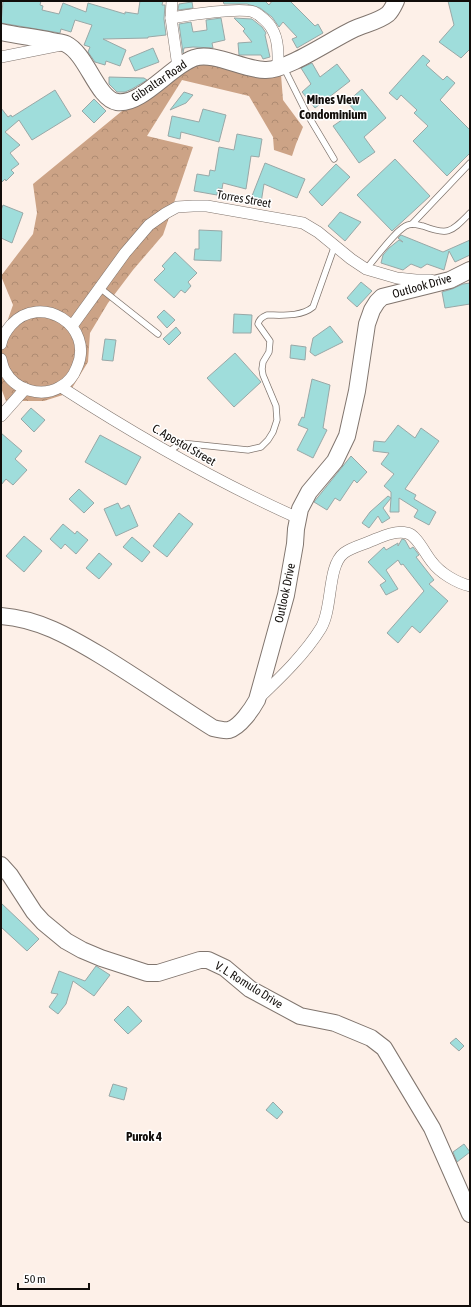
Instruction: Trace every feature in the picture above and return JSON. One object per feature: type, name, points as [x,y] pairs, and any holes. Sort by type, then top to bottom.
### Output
[{"type":"street","points":[[172,1],[171,18],[178,67]]},
{"type":"street","name":"Gibraltar Road","points":[[66,44],[77,53],[102,91],[109,98],[116,102],[132,101],[178,67],[194,58],[205,56],[256,69],[266,70],[281,67],[354,29],[382,17],[388,13],[396,1]]},
{"type":"street","points":[[171,18],[210,13],[246,11],[255,13],[265,20],[272,28],[276,38],[281,67]]},
{"type":"street","points":[[1,32],[36,37],[66,44]]},
{"type":"street","points":[[1,57],[66,44]]},
{"type":"street","name":"Torres Street","points":[[72,326],[138,236],[158,218],[177,207],[207,206],[303,223],[318,232],[351,259],[366,269],[397,278],[416,280],[450,280]]},
{"type":"street","name":"Outlook Drive","points":[[1,616],[35,622],[74,640],[123,669],[213,728],[229,730],[243,720],[257,700],[286,595],[300,509],[309,492],[335,461],[347,436],[357,391],[367,324],[372,310],[377,302],[382,298],[450,280],[470,270]]},
{"type":"street","points":[[1,344],[3,328],[16,319],[30,313],[45,312],[60,316],[72,326],[80,342],[81,359],[74,375],[61,387],[50,392],[37,392],[25,389],[14,382],[5,371],[1,360]]},
{"type":"street","name":"C. Apostol Street","points":[[61,387],[108,417],[211,476],[260,501],[298,518]]},
{"type":"street","points":[[1,416],[25,389]]},
{"type":"street","points":[[257,700],[300,655],[321,627],[328,610],[334,569],[340,556],[352,548],[386,536],[407,533],[413,536],[438,569],[470,586]]},
{"type":"street","name":"V. L. Romulo Drive","points":[[1,865],[10,875],[34,912],[43,922],[66,941],[82,950],[116,964],[147,973],[158,973],[200,960],[208,960],[225,968],[250,989],[300,1016],[335,1023],[371,1038],[384,1048],[391,1058],[432,1128],[470,1214]]},
{"type":"lane","points":[[281,67],[334,159]]},
{"type":"lane","points":[[366,269],[402,227],[412,224],[470,163]]},
{"type":"lane","points":[[412,224],[438,232],[447,232],[454,228],[470,213]]},
{"type":"lane","points":[[168,452],[181,443],[248,450],[261,447],[268,440],[273,432],[277,420],[276,406],[263,375],[263,362],[269,352],[270,341],[258,324],[259,320],[263,316],[267,315],[300,314],[307,312],[312,307],[335,245]]},
{"type":"lane","points":[[100,288],[158,334]]},
{"type":"green space","points":[[175,62],[280,62],[283,100],[303,127],[292,156],[274,150],[273,137],[249,96],[182,80],[147,136],[193,147],[163,235],[133,270],[108,303],[90,333],[88,362],[69,393],[44,401],[6,401],[1,388],[1,339],[13,305],[1,276],[33,234],[37,213],[33,184],[122,111]]},
{"type":"building","points":[[3,1],[41,1],[40,5],[43,6],[42,10],[59,14],[63,3],[86,12],[88,3],[125,14],[125,12],[138,14],[140,1],[163,1],[162,5],[165,5],[164,19],[166,35],[148,38],[103,39],[126,50],[120,66],[106,61],[105,65],[95,62],[88,52],[90,47],[84,45],[92,25],[75,20],[71,32],[61,29],[60,33],[1,23]]},
{"type":"building","points":[[223,1],[265,1],[269,5],[272,1],[290,1],[315,26],[318,24],[323,33],[297,48],[292,39],[297,37],[283,22],[279,27],[272,17],[260,8],[247,4],[224,4]]},
{"type":"building","points":[[448,1],[470,1],[470,49],[461,58],[439,42],[454,25]]},
{"type":"building","points":[[192,2],[193,8],[178,10],[179,4]]},
{"type":"building","points":[[221,18],[225,40],[212,43],[213,48],[184,48],[183,53],[179,24],[191,22],[193,32],[207,30],[206,20]]},
{"type":"building","points":[[234,18],[252,19],[262,27],[266,33],[265,35],[270,57],[263,59],[261,55],[239,55],[238,43],[252,42],[243,31],[245,29]]},
{"type":"building","points":[[153,48],[159,62],[135,71],[129,58]]},
{"type":"building","points":[[423,55],[430,61],[426,65],[443,80],[447,76],[455,83],[440,100],[470,130],[470,153],[447,176],[413,141],[428,126],[414,113],[417,110],[401,95],[397,100],[389,93]]},
{"type":"building","points":[[312,63],[320,77],[337,64],[350,81],[315,108],[302,92],[311,84],[301,68]]},
{"type":"building","points":[[109,77],[144,78],[147,80],[125,92],[117,92],[109,84]]},
{"type":"building","points":[[362,89],[386,118],[364,137],[375,152],[359,163],[333,126],[355,111],[347,102]]},
{"type":"building","points":[[55,90],[71,116],[32,140],[19,120],[5,132],[20,145],[10,153],[19,164],[11,170],[14,173],[6,181],[5,179],[1,183],[1,108],[8,117],[11,115],[12,117]]},
{"type":"building","points":[[184,92],[193,95],[186,103],[170,110]]},
{"type":"building","points":[[94,99],[106,111],[94,123],[82,111]]},
{"type":"building","points":[[203,109],[226,115],[219,142],[181,132],[180,139],[168,136],[172,116],[199,122]]},
{"type":"building","points":[[237,134],[262,139],[259,157],[251,156],[246,189],[223,183],[222,189],[218,188],[217,195],[194,191],[197,174],[209,176],[210,170],[215,171],[219,147],[234,150]]},
{"type":"building","points":[[395,159],[430,196],[392,231],[357,195]]},
{"type":"building","points":[[265,163],[305,179],[297,198],[264,184],[261,203],[250,201]]},
{"type":"building","points":[[336,164],[350,177],[322,206],[309,192]]},
{"type":"building","points":[[3,205],[23,213],[12,243],[1,238],[1,210]]},
{"type":"building","points":[[340,212],[361,222],[345,241],[328,226]]},
{"type":"building","points":[[199,230],[222,231],[221,261],[194,260],[195,249],[199,249]]},
{"type":"building","points":[[401,235],[443,252],[470,240],[470,255],[455,262],[449,251],[444,270],[427,264],[421,268],[411,264],[403,270],[381,263],[383,255],[389,248],[399,240],[403,242],[398,238]]},
{"type":"building","points":[[175,252],[197,273],[188,282],[191,286],[185,293],[181,290],[174,298],[154,280],[165,269],[162,266]]},
{"type":"building","points":[[361,282],[372,291],[357,307],[347,298]]},
{"type":"building","points":[[470,283],[470,304],[445,308],[442,292]]},
{"type":"building","points":[[164,310],[175,320],[167,328],[157,317]]},
{"type":"building","points":[[234,314],[252,315],[251,333],[233,333]]},
{"type":"building","points":[[330,326],[343,342],[315,356],[310,352],[313,338]]},
{"type":"building","points":[[176,327],[181,333],[169,345],[163,339]]},
{"type":"building","points":[[105,339],[116,340],[113,361],[102,360]]},
{"type":"building","points":[[291,345],[306,347],[305,360],[290,358]]},
{"type":"building","points":[[235,353],[261,382],[234,407],[207,378]]},
{"type":"building","points":[[312,379],[330,385],[323,428],[327,430],[313,458],[297,450],[308,429],[298,425],[302,417],[304,418]]},
{"type":"building","points":[[31,408],[45,420],[34,432],[21,419]]},
{"type":"building","points":[[398,425],[415,438],[421,428],[439,441],[405,489],[416,495],[414,499],[436,512],[429,525],[414,517],[418,510],[399,498],[399,512],[390,512],[391,492],[384,486],[394,474],[381,464],[389,453],[373,451],[374,441],[385,442]]},
{"type":"building","points":[[1,433],[22,451],[15,459],[27,470],[13,485],[6,479],[1,485]]},
{"type":"building","points":[[100,435],[141,457],[126,485],[85,462]]},
{"type":"building","points":[[351,456],[367,472],[357,483],[354,480],[340,501],[335,498],[327,510],[314,502]]},
{"type":"building","points":[[79,489],[94,503],[84,513],[69,499]]},
{"type":"building","points":[[388,496],[391,498],[383,508],[390,518],[382,523],[378,516],[369,528],[362,523],[370,512]]},
{"type":"building","points":[[118,503],[121,509],[129,505],[138,526],[116,536],[104,509]]},
{"type":"building","points":[[179,513],[193,524],[167,557],[153,546]]},
{"type":"building","points":[[63,524],[75,534],[77,531],[88,540],[76,554],[65,544],[61,549],[50,539]]},
{"type":"building","points":[[24,536],[42,551],[24,572],[6,556]]},
{"type":"building","points":[[132,537],[150,552],[142,562],[123,547]]},
{"type":"building","points":[[402,539],[405,540],[410,549],[413,547],[419,555],[416,557],[434,580],[429,584],[448,601],[420,633],[412,626],[398,643],[387,633],[424,591],[403,564],[401,565],[398,560],[386,570],[398,589],[386,595],[380,585],[386,581],[368,562],[384,547],[386,550],[398,543],[398,546]]},
{"type":"building","points":[[99,553],[112,564],[99,579],[86,568]]},
{"type":"building","points":[[1,903],[39,939],[27,951],[1,927]]},
{"type":"building","points":[[96,966],[110,975],[94,996],[73,981],[66,1004],[58,1014],[49,1007],[58,994],[51,993],[59,971],[85,981]]},
{"type":"building","points":[[128,1006],[142,1021],[128,1034],[114,1020]]},
{"type":"building","points":[[456,1038],[464,1046],[459,1051],[450,1043]]},
{"type":"building","points":[[113,1084],[127,1088],[124,1100],[109,1096]]},
{"type":"building","points":[[273,1102],[283,1112],[277,1119],[266,1110]]},
{"type":"building","points":[[464,1144],[470,1152],[457,1162],[453,1152]]},
{"type":"district","name":"Mines View Condominium","points":[[333,106]]},
{"type":"district","name":"Purok 4","points":[[144,1136]]}]
